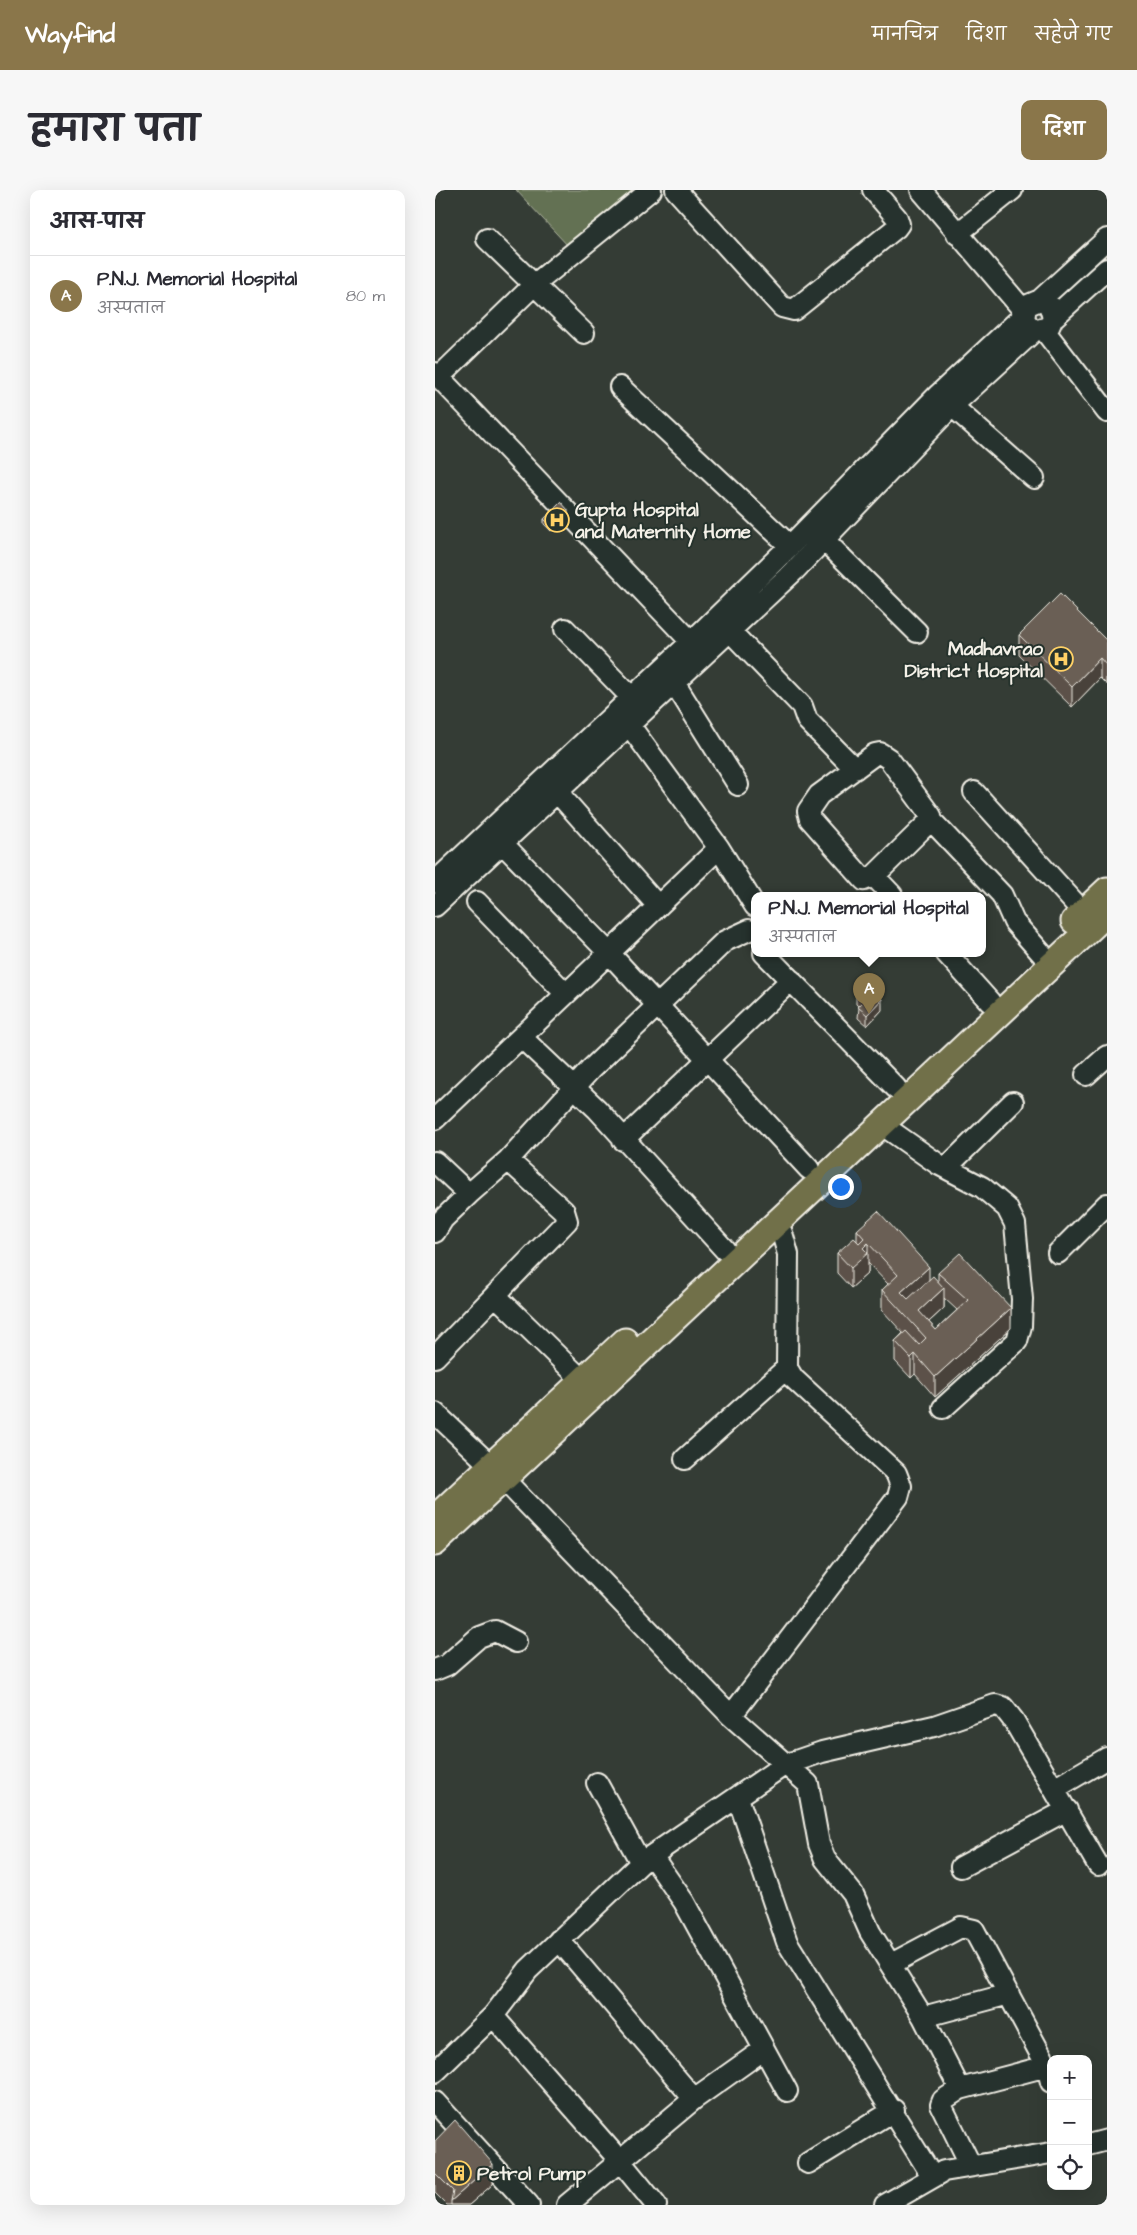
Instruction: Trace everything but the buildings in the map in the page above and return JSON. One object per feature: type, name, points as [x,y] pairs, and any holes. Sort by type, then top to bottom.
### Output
[{"type":"main road","points":[[435,1543],[581,1380],[725,1250],[809,1169],[838,1153],[881,1124],[1098,921],[1107,890]]},
{"type":"main road","points":[[435,1518],[497,1473],[774,1224],[896,1088],[1042,954],[1098,921]]},
{"type":"street","points":[[651,190],[535,284],[437,375],[698,649]]},
{"type":"street","points":[[676,190],[782,307],[794,310],[891,234],[899,224],[897,218],[873,190]]},
{"type":"street","points":[[921,190],[957,234],[1036,318],[1107,412]]},
{"type":"street","points":[[957,234],[1011,190]]},
{"type":"street","points":[[435,882],[632,698],[698,649],[730,631],[825,541],[1036,318],[1107,238]]},
{"type":"street","points":[[487,239],[584,333]]},
{"type":"street","points":[[435,906],[675,684],[698,649],[790,546],[939,394],[1036,318],[1105,274]]},
{"type":"street","points":[[620,387],[790,546]]},
{"type":"street","points":[[952,406],[1034,478]]},
{"type":"street","points":[[825,541],[917,632]]},
{"type":"street","points":[[565,629],[632,698]]},
{"type":"street","points":[[730,631],[802,706],[807,720],[855,769]]},
{"type":"street","points":[[675,684],[738,785]]},
{"type":"street","points":[[630,726],[719,848],[751,900]]},
{"type":"street","points":[[931,820],[868,880],[861,878],[808,815],[810,806],[819,796],[875,754],[885,756],[931,816],[931,820],[1002,895],[1014,922],[1042,954]]},
{"type":"street","points":[[974,792],[1098,921]]},
{"type":"street","points":[[558,793],[658,906]]},
{"type":"street","points":[[503,844],[609,953],[809,1169]]},
{"type":"street","points":[[435,1119],[719,848]]},
{"type":"street","points":[[874,876],[889,892]]},
{"type":"street","points":[[477,902],[566,994]]},
{"type":"street","points":[[435,1232],[443,1220],[508,1160],[574,1087],[657,1005],[725,941],[751,932]]},
{"type":"street","points":[[769,957],[896,1088]]},
{"type":"street","points":[[949,957],[990,1002]]},
{"type":"street","points":[[623,1140],[791,980]]},
{"type":"street","points":[[521,1037],[597,1109],[623,1140],[725,1250]]},
{"type":"street","points":[[1086,1075],[1107,1056]]},
{"type":"street","points":[[946,1168],[1013,1102]]},
{"type":"street","points":[[881,1124],[946,1168],[982,1187],[1007,1208],[1015,1224],[1022,1299],[1021,1326],[1017,1341],[943,1408]]},
{"type":"street","points":[[435,1357],[567,1221],[564,1211],[508,1160]]},
{"type":"street","points":[[435,1162],[469,1194]]},
{"type":"street","points":[[1058,1253],[1107,1204]]},
{"type":"street","points":[[731,1716],[898,1496],[901,1486],[896,1473],[793,1378],[787,1368],[788,1254],[782,1233],[774,1224]]},
{"type":"street","points":[[495,1295],[581,1380]]},
{"type":"street","points":[[685,1459],[787,1368]]},
{"type":"street","points":[[435,1413],[497,1473],[731,1716],[784,1765],[808,1784],[819,1844],[825,1859],[853,1894],[871,1932],[923,2016],[960,2089]]},
{"type":"street","points":[[435,1670],[447,1665],[479,1636],[495,1632],[515,1642]]},
{"type":"street","points":[[435,2072],[493,2016],[528,1970],[646,1860],[784,1765],[822,1752],[934,1726],[995,1705],[1008,1712],[1098,1865]]},
{"type":"street","points":[[1054,1789],[1107,1758]]},
{"type":"street","points":[[597,1783],[646,1860],[683,1902],[787,2091]]},
{"type":"street","points":[[738,1798],[787,1942],[894,2110],[932,2176]]},
{"type":"street","points":[[961,1867],[1067,1810]]},
{"type":"street","points":[[891,1964],[961,1927],[969,1927],[974,1930],[1047,2070]]},
{"type":"street","points":[[559,1940],[694,2099]]},
{"type":"street","points":[[923,2016],[1009,1994]]},
{"type":"street","points":[[493,2016],[656,2205]]},
{"type":"street","points":[[567,2205],[694,2099],[763,2050]]},
{"type":"street","points":[[971,2166],[941,2104],[943,2100],[960,2089],[1047,2074]]},
{"type":"street","points":[[435,2102],[529,2205]]},
{"type":"street","points":[[808,2162],[894,2110]]},
{"type":"street","points":[[1092,2144],[1107,2140]]},
{"type":"street","points":[[885,2205],[932,2176],[944,2171],[1047,2154]]},
{"type":"green space","points":[[516,190],[637,190],[569,247]]},
{"type":"place","name":"Gupta Hospital and Maternity Home","points":[[557,520]]},
{"type":"place","name":"Madhavrao District Hospital","points":[[1061,659]]},
{"type":"place","name":"P.N.J. Memorial Hospital","points":[[869,1014]]},
{"type":"place","name":"Petrol Pump","points":[[459,2173]]}]
